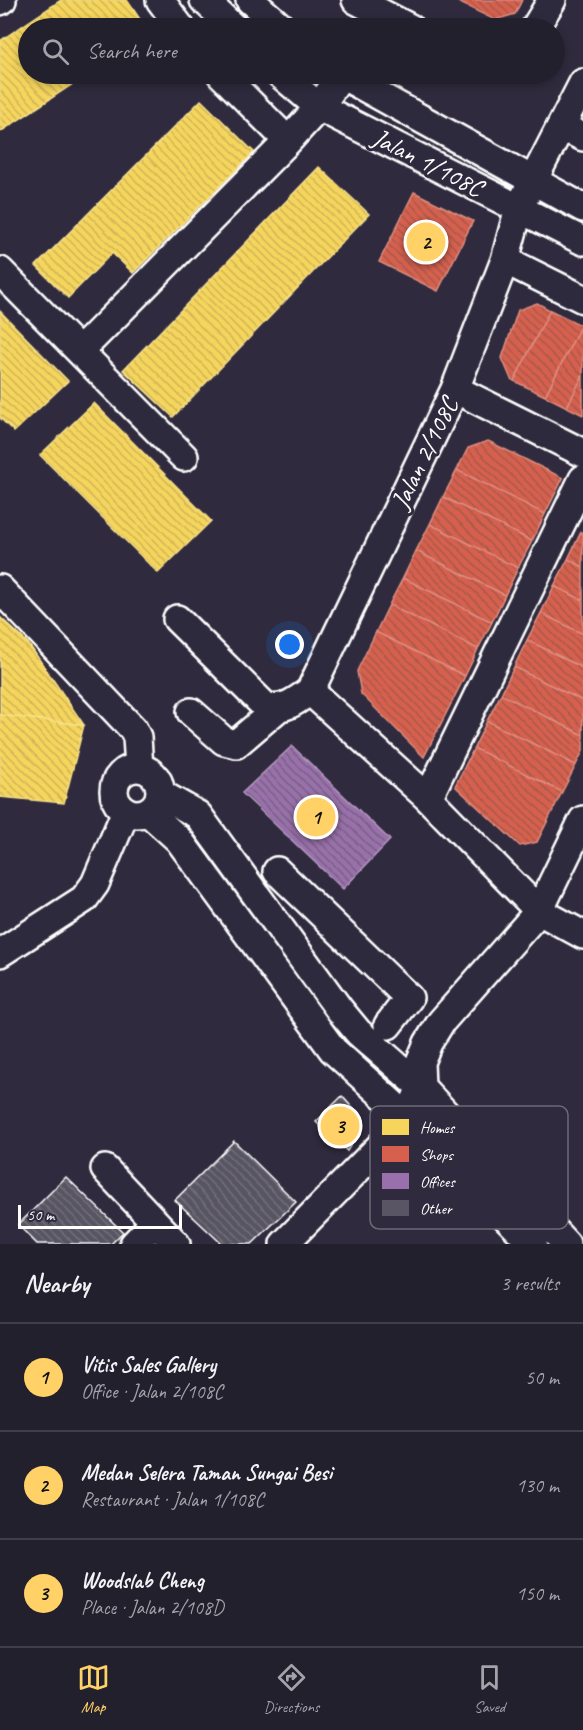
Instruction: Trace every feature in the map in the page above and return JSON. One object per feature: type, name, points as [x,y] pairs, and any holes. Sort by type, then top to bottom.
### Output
[{"type":"street","points":[[160,0],[174,18]]},
{"type":"street","points":[[204,0],[223,18]]},
{"type":"street","points":[[250,0],[271,18]]},
{"type":"street","points":[[356,0],[402,16]]},
{"type":"street","points":[[541,18],[552,0]]},
{"type":"street","name":"Jalan 2/108C","points":[[310,691],[455,389],[506,260],[519,208],[533,182],[572,131],[583,83]]},
{"type":"street","points":[[231,84],[288,141]]},
{"type":"street","name":"Jalan 1/108C","points":[[292,84],[319,107],[583,241]]},
{"type":"street","points":[[80,351],[288,141],[319,107],[334,84]]},
{"type":"street","name":"Jalan 1/108C","points":[[359,84],[583,208]]},
{"type":"street","points":[[506,260],[583,299]]},
{"type":"street","points":[[0,271],[184,457]]},
{"type":"street","points":[[455,389],[583,453]]},
{"type":"street","points":[[428,798],[583,479]]},
{"type":"street","points":[[0,590],[133,729],[137,737],[139,768]]},
{"type":"street","points":[[177,619],[266,707],[277,709]]},
{"type":"street","points":[[191,712],[224,741],[236,744],[277,709],[288,706],[310,691],[428,798],[539,911],[583,935]]},
{"type":"street","points":[[0,953],[84,899],[145,806],[160,786],[153,774],[139,768],[124,772],[115,784],[115,800],[145,806],[198,815],[358,1032],[421,1087],[439,1106]]},
{"type":"street","points":[[145,806],[179,840],[333,1050],[395,1106]]},
{"type":"street","points":[[413,1106],[421,1087],[420,1062],[441,1022],[539,911],[583,820]]},
{"type":"street","points":[[278,871],[409,998],[388,1026]]},
{"type":"street","points":[[261,951],[316,908]]},
{"type":"street","points":[[284,1244],[370,1157]]},
{"type":"street","points":[[105,1169],[176,1244]]},
{"type":"street","points":[[134,1244],[154,1222]]},
{"type":"street","points":[[518,1229],[533,1244]]},
{"type":"street","points":[[552,1229],[566,1244]]},
{"type":"building: Homes","points":[[61,0],[127,0],[139,18],[34,18]]},
{"type":"building: Homes","points":[[18,29],[18,84],[73,84],[0,132],[0,41]]},
{"type":"building: Homes","points":[[201,100],[254,152],[133,273],[112,253],[68,298],[36,266]]},
{"type":"building: Homes","points":[[319,167],[369,214],[173,417],[123,370]]},
{"type":"building: Homes","points":[[0,311],[68,381],[14,432],[0,418]]},
{"type":"building: Homes","points":[[94,403],[211,521],[158,573],[40,455]]},
{"type":"building: Homes","points":[[0,617],[28,643],[84,725],[0,715]]},
{"type":"building: Homes","points":[[0,715],[84,725],[64,803],[0,797]]},
{"type":"building: Shops","points":[[454,0],[522,0],[515,14],[491,18]]},
{"type":"building: Shops","points":[[414,192],[473,221],[438,291],[379,262]]},
{"type":"building: Shops","points":[[537,303],[550,310],[514,381],[502,358],[518,310]]},
{"type":"building: Shops","points":[[550,310],[581,325],[545,396],[514,381]]},
{"type":"building: Shops","points":[[581,325],[583,326],[583,375],[567,407],[545,396]]},
{"type":"building: Shops","points":[[583,375],[583,415],[567,407]]},
{"type":"building: Shops","points":[[488,441],[563,478],[545,514],[457,470],[468,448]]},
{"type":"building: Shops","points":[[457,470],[545,514],[532,541],[443,497]]},
{"type":"building: Shops","points":[[443,497],[532,541],[518,568],[430,524]]},
{"type":"building: Shops","points":[[430,524],[518,568],[505,595],[416,551]]},
{"type":"building: Shops","points":[[581,532],[583,533],[583,567],[568,559]]},
{"type":"building: Shops","points":[[416,551],[505,595],[492,622],[403,578]]},
{"type":"building: Shops","points":[[568,559],[583,567],[583,600],[554,586]]},
{"type":"building: Shops","points":[[403,578],[492,622],[478,649],[389,605]]},
{"type":"building: Shops","points":[[554,586],[583,600],[583,634],[541,613]]},
{"type":"building: Shops","points":[[389,605],[478,649],[465,676],[376,632]]},
{"type":"building: Shops","points":[[541,613],[583,634],[583,668],[527,640]]},
{"type":"building: Shops","points":[[376,632],[465,676],[424,757],[361,694],[357,671]]},
{"type":"building: Shops","points":[[527,640],[583,668],[583,701],[514,667]]},
{"type":"building: Shops","points":[[514,667],[583,701],[583,735],[501,694]]},
{"type":"building: Shops","points":[[501,694],[583,735],[583,751],[576,765],[487,721]]},
{"type":"building: Shops","points":[[487,721],[576,765],[562,792],[474,748]]},
{"type":"building: Shops","points":[[474,748],[562,792],[537,842],[520,846],[455,786]]},
{"type":"building: Offices","points":[[292,746],[390,840],[343,889],[242,793]]},
{"type":"building: Other","points":[[342,1096],[358,1114],[359,1131],[347,1151],[316,1122]]},
{"type":"building: Other","points":[[234,1141],[296,1202],[252,1244],[222,1244],[175,1200]]},
{"type":"building: Other","points":[[66,1177],[123,1232],[111,1244],[37,1244],[18,1225]]},
{"type":"place","name":"Medan Selera Taman Sungai Besi","points":[[426,242]]},
{"type":"place","name":"Vitis Sales Gallery","points":[[316,817]]},
{"type":"place","name":"Woodslab Cheng","points":[[340,1126]]}]
